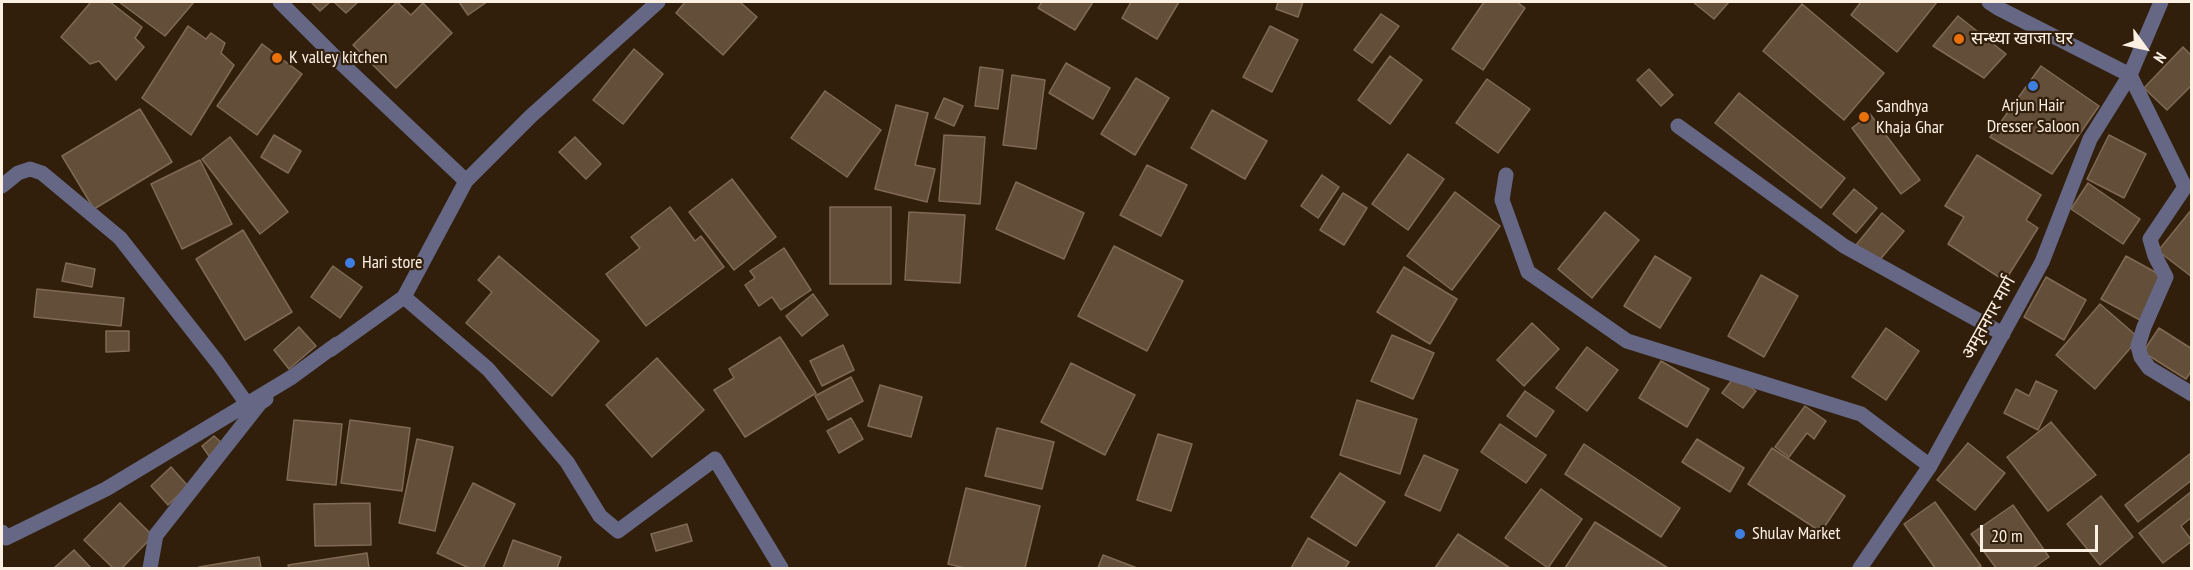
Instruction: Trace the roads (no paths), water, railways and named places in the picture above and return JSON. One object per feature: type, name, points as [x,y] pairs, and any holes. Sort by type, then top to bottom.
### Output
[{"type":"street","points":[[280,2],[466,181]]},
{"type":"street","points":[[3,537],[106,489],[291,377],[404,297],[466,181],[531,116],[658,2]]},
{"type":"street","points":[[1989,2],[2130,75],[2188,185],[2150,239],[2155,256],[2166,277],[2138,346],[2141,357],[2150,368],[2192,394]]},
{"type":"street","name":"अमृतनगर मार्ग","points":[[1864,567],[1930,466],[2042,262],[2090,139],[2130,75],[2161,2]]},
{"type":"street","points":[[1678,126],[1844,246],[2003,334]]},
{"type":"street","points":[[2,186],[18,173],[30,169],[42,173],[120,238],[218,363],[247,404]]},
{"type":"street","points":[[1506,175],[1503,200],[1528,272],[1627,341],[1861,414],[1930,466]]},
{"type":"street","points":[[404,297],[488,369],[567,462],[600,516],[618,531],[715,459],[781,568]]},
{"type":"street","points":[[150,568],[156,535],[260,403],[337,344]]},
{"type":"place","name":"सन्ध्या खाजा घर","points":[[1959,39]]},
{"type":"place","name":"K valley kitchen","points":[[277,58]]},
{"type":"place","name":"Arjun Hair Dresser Saloon","points":[[2033,86]]},
{"type":"place","name":"Sandhya Khaja Ghar","points":[[1864,117]]},
{"type":"place","name":"Hari store","points":[[350,263]]},
{"type":"place","name":"Shulav Market","points":[[1740,534]]}]
